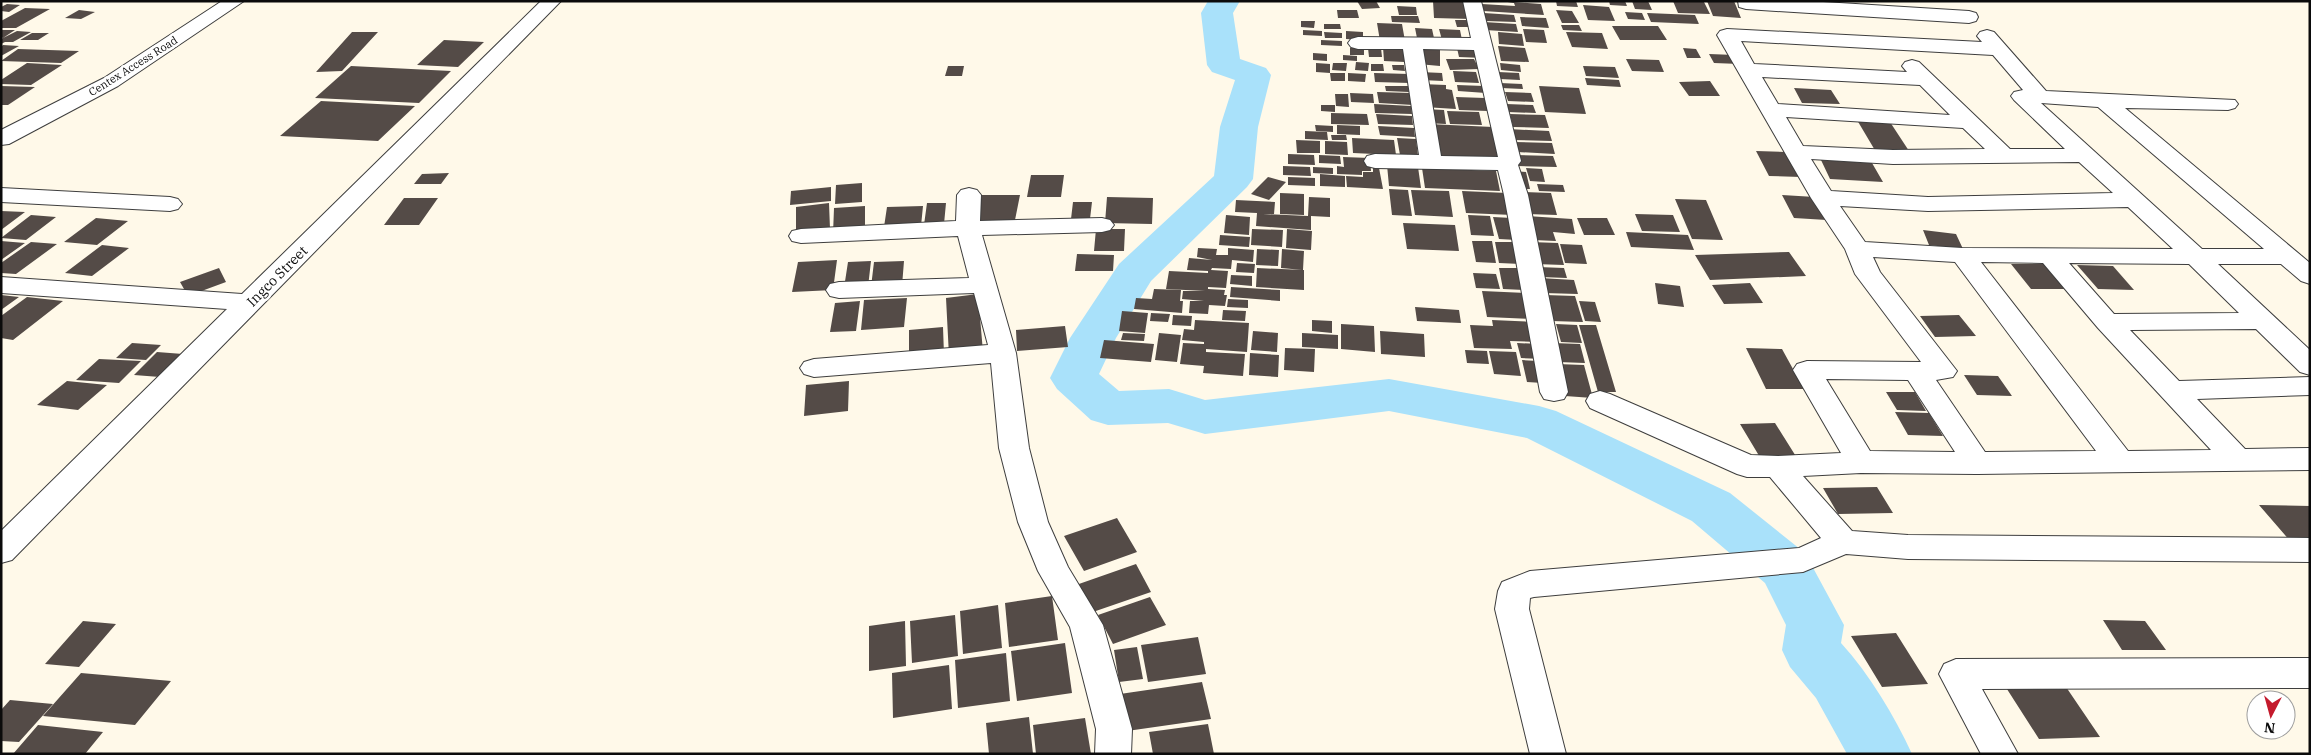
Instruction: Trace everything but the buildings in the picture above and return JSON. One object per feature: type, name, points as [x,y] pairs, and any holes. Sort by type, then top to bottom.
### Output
[{"type":"street","name":"Centex Access Road","points":[[1,139],[111,82],[235,1]]},
{"type":"street","name":"Ingco Street","points":[[1,551],[552,1]]},
{"type":"street","points":[[1472,1],[1510,161],[1507,164],[1516,195],[1554,392]]},
{"type":"street","points":[[1956,1],[2040,97]]},
{"type":"street","points":[[1755,36],[1746,2],[1893,7],[1969,16]]},
{"type":"street","points":[[1860,462],[1807,370],[1943,371],[1868,274],[1857,249],[1823,198],[1727,35],[1998,49]]},
{"type":"street","points":[[1358,43],[1483,44]]},
{"type":"street","points":[[1888,43],[2004,156]]},
{"type":"street","points":[[1412,44],[1431,162]]},
{"type":"street","points":[[1748,70],[1924,79]]},
{"type":"street","points":[[2228,104],[2104,101],[2021,96],[2196,257],[2310,366]]},
{"type":"street","points":[[2104,101],[2310,276]]},
{"type":"street","points":[[1771,110],[1967,122]]},
{"type":"street","points":[[1797,152],[1893,157],[2086,155]]},
{"type":"street","points":[[1375,161],[1507,164]]},
{"type":"street","points":[[1,195],[170,204]]},
{"type":"street","points":[[969,195],[968,228],[1003,353],[1014,448],[1034,522],[1054,571],[1086,625],[1114,729],[1112,754]]},
{"type":"street","points":[[1823,198],[1928,204],[2133,200]]},
{"type":"street","points":[[801,236],[968,228],[1102,225]]},
{"type":"street","points":[[1857,249],[1962,255],[2288,257]]},
{"type":"street","points":[[1962,255],[2119,460]]},
{"type":"street","points":[[2050,256],[2107,322],[2237,459]]},
{"type":"street","points":[[1,284],[250,303]]},
{"type":"street","points":[[839,290],[985,285]]},
{"type":"street","points":[[2107,322],[2261,321]]},
{"type":"street","points":[[814,368],[1003,353]]},
{"type":"street","points":[[1915,370],[1977,463]]},
{"type":"street","points":[[2172,391],[2310,386]]},
{"type":"street","points":[[1600,401],[1746,466],[1778,467],[1860,462],[1977,463],[2310,459]]},
{"type":"street","points":[[1778,467],[1843,542]]},
{"type":"street","points":[[1548,754],[1512,609],[1514,592],[1530,584],[1803,560],[1843,542],[1908,547],[2310,550]]},
{"type":"street","points":[[2000,754],[1956,674],[2310,673]]},
{"type":"waterway","points":[[1224,1],[1217,13],[1224,65],[1254,75],[1239,127],[1233,179],[1134,273],[1093,338],[1074,378],[1108,408],[1169,406],[1205,417],[1389,395],[1539,423],[1711,507],[1785,568],[1815,625],[1811,650],[1837,680],[1881,754]]}]
